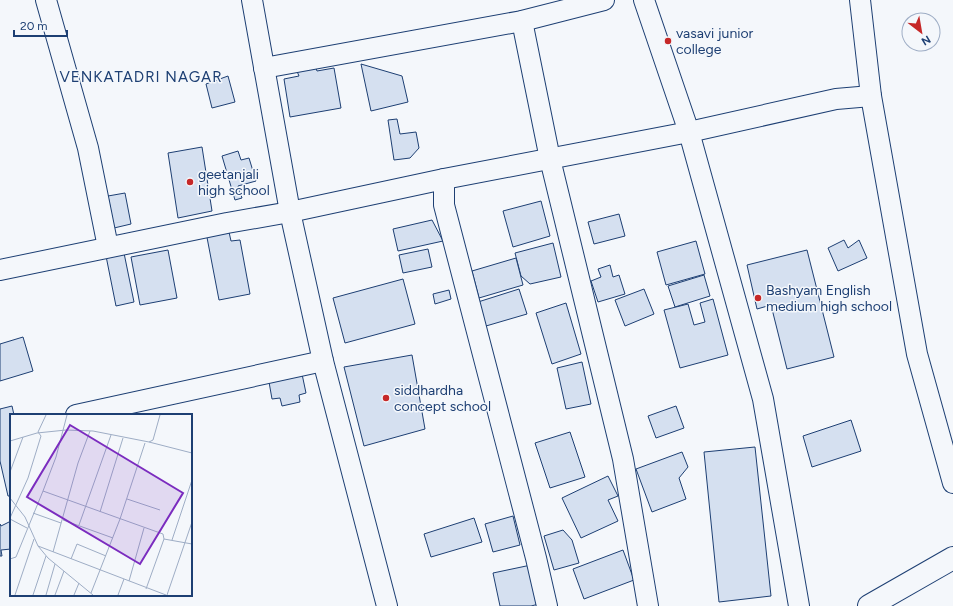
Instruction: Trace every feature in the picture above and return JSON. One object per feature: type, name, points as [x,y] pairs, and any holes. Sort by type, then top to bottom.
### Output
[{"type":"main road","points":[[869,606],[953,558]]},
{"type":"street","points":[[46,0],[88,148],[108,247]]},
{"type":"street","points":[[252,0],[290,212],[323,361],[387,606]]},
{"type":"street","points":[[264,68],[522,21],[604,0]]},
{"type":"street","points":[[644,0],[689,132],[763,399],[799,606]]},
{"type":"street","points":[[860,0],[871,96],[917,354],[953,483]]},
{"type":"street","points":[[522,21],[550,159],[623,459],[648,606]]},
{"type":"street","points":[[0,270],[227,223],[290,212],[444,179],[689,132],[836,99],[871,96]]},
{"type":"street","points":[[444,179],[444,205],[536,558],[547,606]]},
{"type":"street","points":[[81,414],[323,361]]},
{"type":"building","points":[[361,64],[402,76],[408,102],[371,111]]},
{"type":"building","points":[[315,66],[317,71],[334,68],[341,108],[290,117],[284,79],[299,76],[296,69]]},
{"type":"building","points":[[228,76],[235,102],[212,108],[206,84]]},
{"type":"building","points":[[397,119],[400,134],[416,132],[419,148],[410,158],[394,160],[388,120]]},
{"type":"building","name":"geetanjali high school","points":[[202,147],[212,211],[178,218],[168,153]]},
{"type":"building","points":[[238,151],[241,160],[249,158],[256,181],[238,186],[242,198],[235,200],[222,156]]},
{"type":"building","points":[[125,193],[131,224],[114,228],[108,196]]},
{"type":"building","points":[[541,201],[550,236],[513,247],[503,211]]},
{"type":"building","points":[[619,214],[625,236],[594,244],[588,222]]},
{"type":"building","points":[[432,220],[443,241],[398,251],[393,229]]},
{"type":"building","points":[[227,223],[231,241],[240,240],[250,294],[219,300],[205,227]]},
{"type":"building","points":[[844,240],[848,248],[859,240],[867,258],[838,271],[828,248]]},
{"type":"building","points":[[696,241],[705,274],[666,285],[657,252]]},
{"type":"building","points":[[553,243],[561,277],[530,284],[521,276],[515,253]]},
{"type":"building","points":[[428,249],[432,267],[403,273],[399,255]]},
{"type":"building","points":[[168,250],[177,298],[140,305],[131,257]]},
{"type":"building","points":[[807,250],[834,357],[787,369],[771,305],[757,309],[747,265]]},
{"type":"building","points":[[124,253],[134,302],[116,306],[106,256]]},
{"type":"building","points":[[516,258],[523,285],[479,298],[472,271]]},
{"type":"building","points":[[610,265],[613,277],[619,275],[625,294],[598,302],[591,281],[601,277],[598,269]]},
{"type":"building","points":[[704,275],[710,296],[675,307],[668,286]]},
{"type":"building","points":[[403,279],[415,324],[345,343],[333,298]]},
{"type":"building","points":[[519,289],[527,314],[486,326],[478,302]]},
{"type":"building","points":[[644,289],[654,314],[625,326],[615,300]]},
{"type":"building","points":[[449,290],[451,299],[435,304],[433,294]]},
{"type":"building","points":[[713,299],[728,355],[680,368],[664,310],[688,304],[694,325],[705,322],[700,303]]},
{"type":"building","points":[[566,303],[581,354],[552,364],[536,313]]},
{"type":"building","points":[[23,337],[33,371],[0,381],[0,344]]},
{"type":"building","name":"siddhardha concept school","points":[[412,355],[425,429],[364,446],[344,367]]},
{"type":"building","points":[[582,362],[591,404],[566,409],[557,368]]},
{"type":"building","points":[[302,374],[306,393],[299,395],[300,402],[282,406],[280,398],[272,399],[269,382]]},
{"type":"building","points":[[12,406],[14,414],[10,414],[10,496],[8,496],[0,461],[0,409]]},
{"type":"building","points":[[676,406],[684,428],[656,438],[648,416]]},
{"type":"building","points":[[851,420],[861,451],[812,467],[803,436]]},
{"type":"building","points":[[570,432],[585,477],[550,488],[535,443]]},
{"type":"building","points":[[755,447],[771,596],[719,602],[704,452]]},
{"type":"building","points":[[682,452],[688,467],[679,478],[686,499],[652,512],[636,469]]},
{"type":"building","points":[[608,476],[618,496],[608,500],[618,521],[581,538],[562,498]]},
{"type":"building","points":[[513,516],[520,545],[493,552],[485,524]]},
{"type":"building","points":[[474,518],[482,542],[431,557],[424,534]]},
{"type":"building","points":[[10,522],[10,549],[1,550],[2,556],[0,556],[0,524],[1,526]]},
{"type":"building","points":[[563,530],[572,540],[579,563],[554,570],[544,536]]},
{"type":"building","points":[[623,550],[634,580],[584,599],[573,569]]},
{"type":"building","points":[[531,565],[539,604],[531,606],[500,606],[493,573]]},
{"type":"place","name":"vasavi junior college","points":[[668,41]]},
{"type":"place","name":"geetanjali high school","points":[[190,182]]},
{"type":"place","name":"Bashyam English medium high school","points":[[758,298]]},
{"type":"place","name":"siddhardha concept school","points":[[386,398]]},
{"type":"district","name":"VENKATADRI NAGAR","points":[[141,77]]}]
